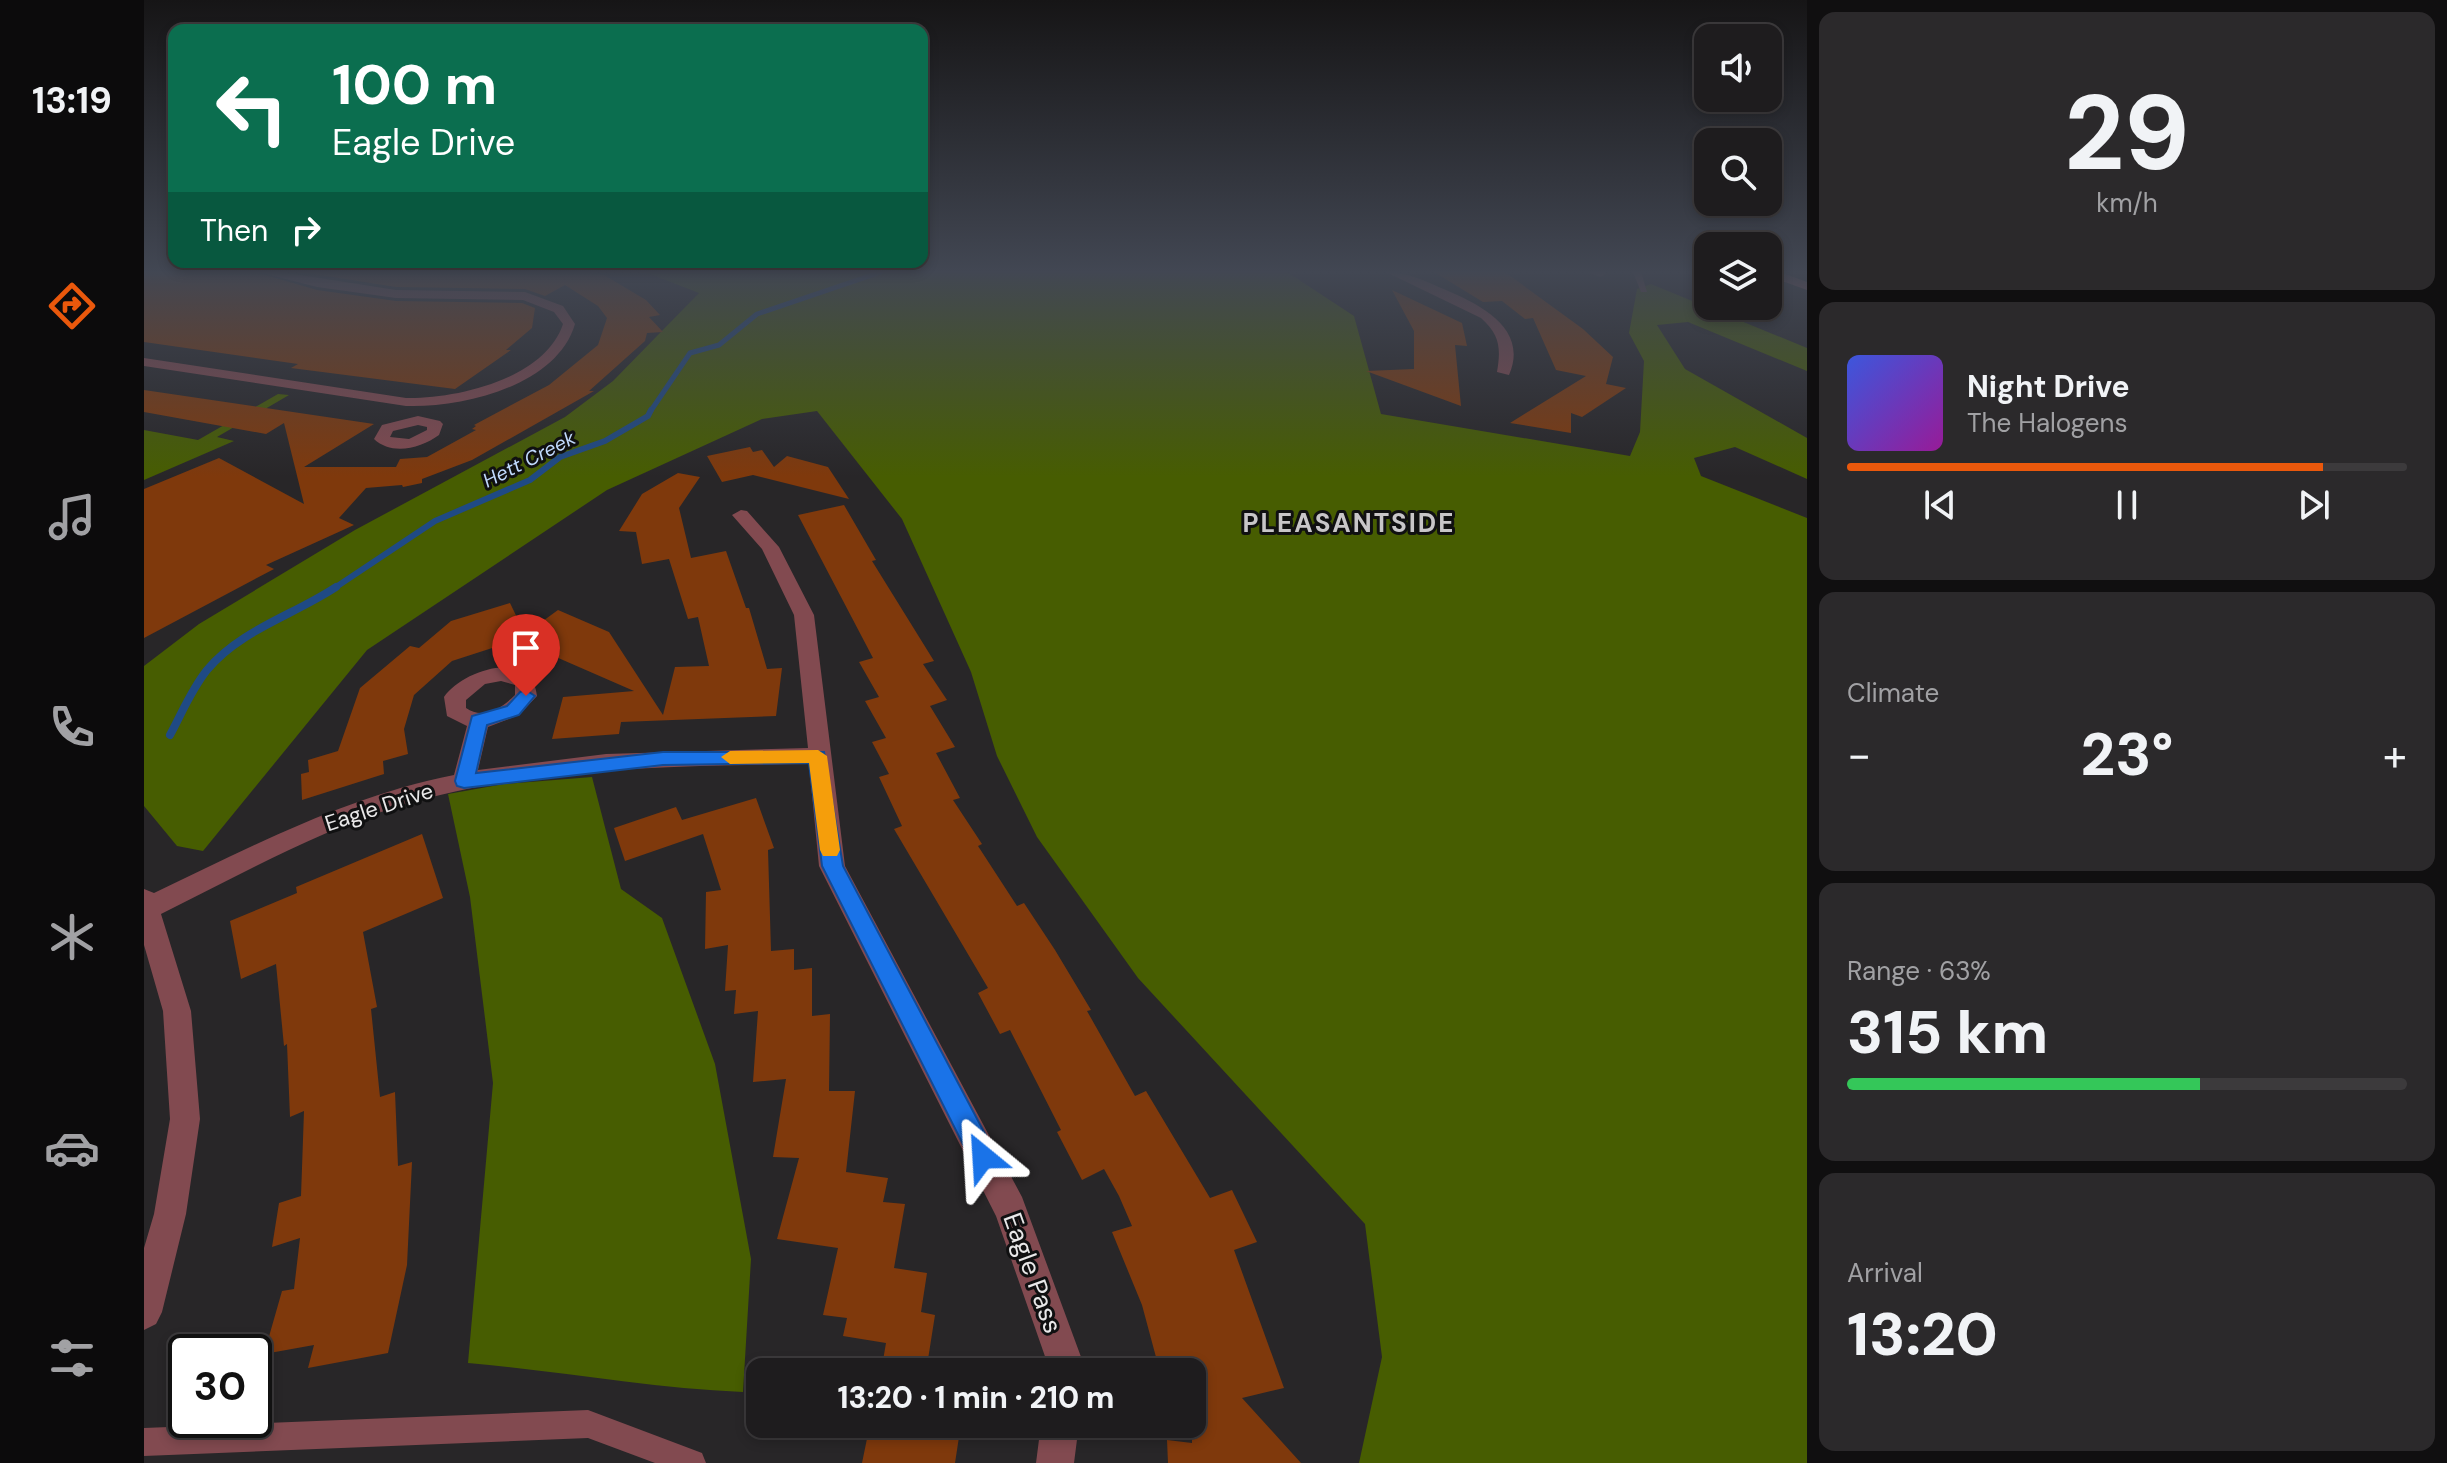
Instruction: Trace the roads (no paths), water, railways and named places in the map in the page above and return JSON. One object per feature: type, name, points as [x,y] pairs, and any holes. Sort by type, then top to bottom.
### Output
[{"type":"street","points":[[144,362],[429,404],[483,394],[514,381],[562,340]]},
{"type":"street","points":[[1504,372],[1505,340]]},
{"type":"street","points":[[418,420],[429,404]]},
{"type":"street","name":"Eagle Pass","points":[[741,515],[770,547],[804,615],[832,866],[1010,1209],[1063,1358]]},
{"type":"street","points":[[464,781],[479,721]]},
{"type":"street","name":"Eagle Drive","points":[[146,904],[358,811],[464,781],[663,758],[818,756]]},
{"type":"street","points":[[144,1312],[170,1214],[185,1119],[177,1011],[146,904]]},
{"type":"street","points":[[1055,1463],[1058,1438]]},
{"type":"lane","points":[[144,1442],[588,1424],[692,1463]]},
{"type":"waterway","name":"Hett Creek","points":[[650,412],[690,353],[719,345],[725,340]]},
{"type":"waterway","name":"Hett Creek","points":[[336,587],[435,521],[530,480],[560,457],[605,441],[650,412]]},
{"type":"waterway","name":"Hett Creek","points":[[170,735],[196,686],[220,656],[251,634],[336,587]]},
{"type":"district","name":"PLEASANTSIDE","points":[[1349,523]]}]
